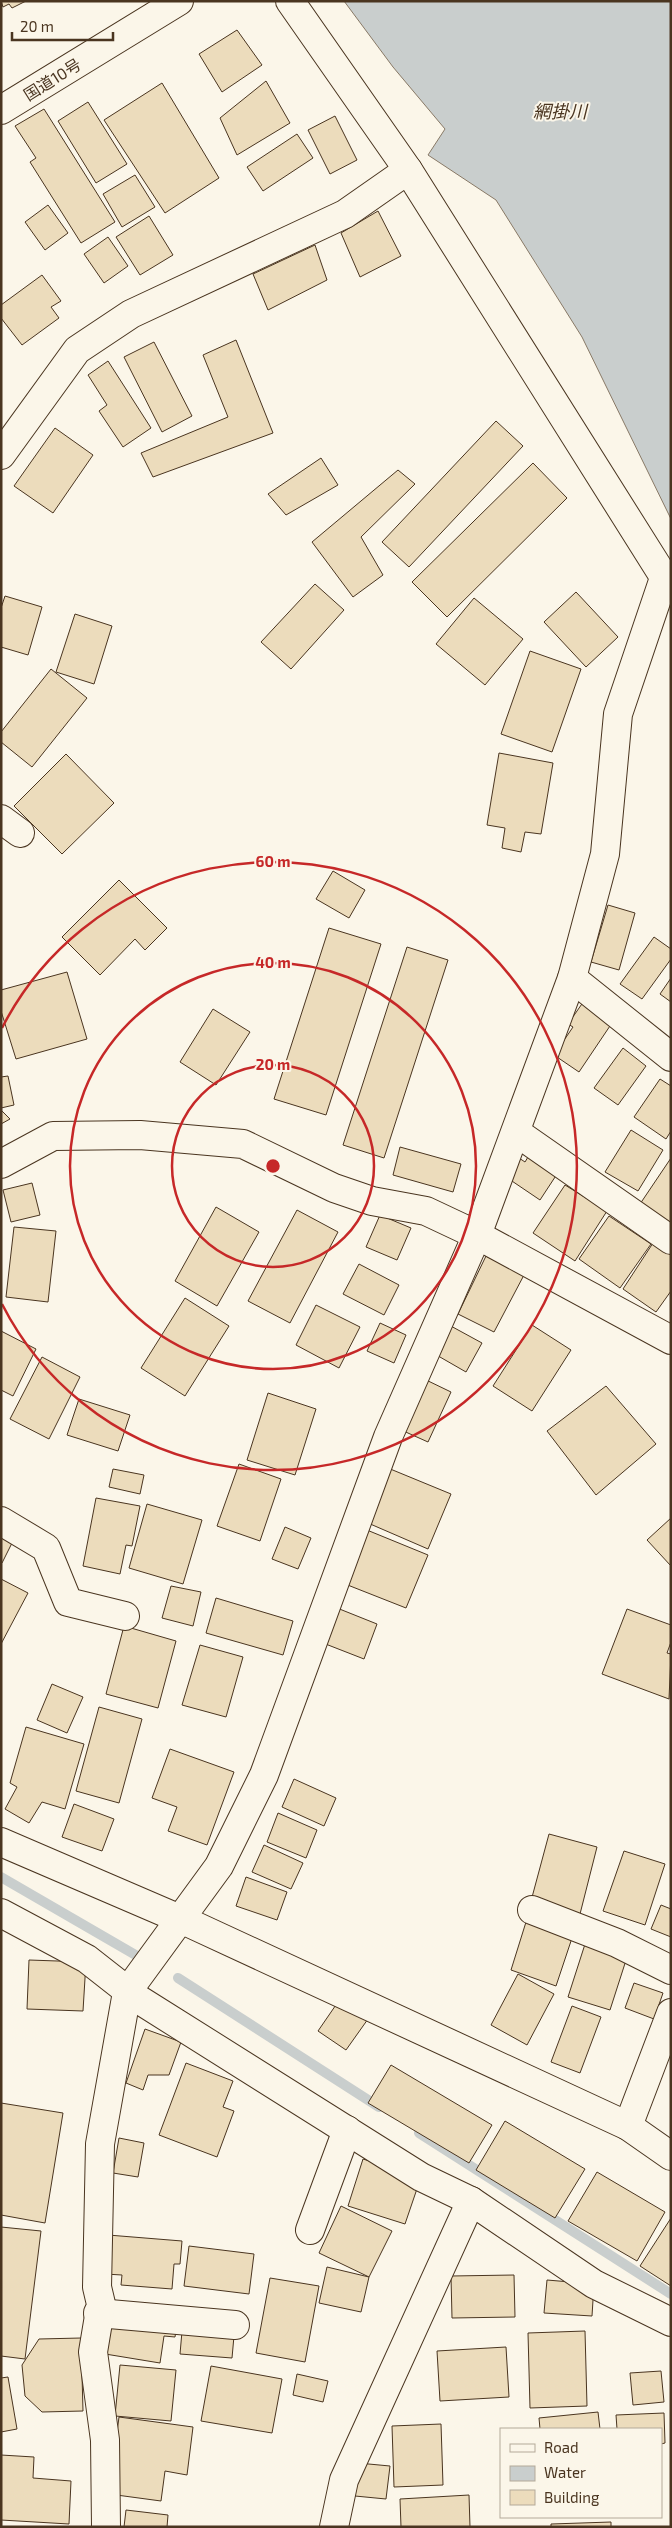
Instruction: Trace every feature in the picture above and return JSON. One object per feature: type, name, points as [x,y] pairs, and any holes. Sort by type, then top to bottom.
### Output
[{"type":"main road","name":"国道10号","points":[[1,110],[179,1]]},
{"type":"main road","points":[[106,2527],[105,2440],[93,2352],[101,2304],[97,2287],[100,2144],[127,1992],[219,1866],[264,1775],[388,1436],[477,1235],[572,978],[605,854],[618,714],[667,583],[408,170],[290,1]]},
{"type":"main road","points":[[1,455],[77,350],[131,314],[345,214],[408,170]]},
{"type":"main road","points":[[572,978],[671,1057]]},
{"type":"main road","points":[[516,1132],[671,1240]]},
{"type":"main road","points":[[1,1164],[53,1136],[140,1135],[243,1144],[334,1188],[372,1201],[426,1211],[477,1235],[671,1340]]},
{"type":"main road","points":[[1,1521],[46,1548],[68,1602],[126,1616]]},
{"type":"main road","points":[[1,1842],[179,1920],[628,2126],[671,2156]]},
{"type":"main road","points":[[532,1910],[617,1943],[671,1970]]},
{"type":"main road","points":[[1,1913],[87,1959],[127,1992],[421,2177],[472,2201],[594,2284],[671,2322]]},
{"type":"main road","points":[[628,2126],[671,2012]]},
{"type":"main road","points":[[310,2230],[347,2130]]},
{"type":"main road","points":[[334,2527],[344,2480],[472,2201]]},
{"type":"main road","points":[[98,2313],[235,2324]]},
{"type":"water","name":"網掛川","points":[[344,1],[671,1],[671,519],[582,337],[496,200],[428,155],[445,129],[393,67]]},
{"type":"building","points":[[1,1],[26,1],[12,8],[9,4],[3,7]]},
{"type":"building","points":[[237,30],[262,65],[222,92],[199,54]]},
{"type":"building","points":[[266,81],[290,123],[237,155],[220,118]]},
{"type":"building","points":[[162,83],[219,178],[165,213],[104,120]]},
{"type":"building","points":[[88,102],[127,164],[96,183],[58,121]]},
{"type":"building","points":[[44,109],[115,222],[81,243],[30,162],[36,158],[15,126]]},
{"type":"building","points":[[335,116],[357,160],[330,174],[308,130]]},
{"type":"building","points":[[297,134],[313,158],[263,191],[247,167]]},
{"type":"building","points":[[135,175],[155,207],[122,227],[103,194]]},
{"type":"building","points":[[48,205],[68,233],[45,250],[25,222]]},
{"type":"building","points":[[378,211],[401,256],[360,277],[341,233]]},
{"type":"building","points":[[149,216],[173,255],[140,275],[116,237]]},
{"type":"building","points":[[108,237],[128,266],[104,283],[84,254]]},
{"type":"building","points":[[315,245],[327,280],[268,310],[253,274]]},
{"type":"building","points":[[42,275],[61,301],[51,307],[59,318],[22,345],[1,318],[1,305]]},
{"type":"building","points":[[236,340],[273,433],[153,477],[141,453],[228,417],[203,355]]},
{"type":"building","points":[[154,342],[192,416],[162,432],[124,357]]},
{"type":"building","points":[[108,361],[151,428],[123,447],[99,411],[107,405],[88,375]]},
{"type":"building","points":[[496,421],[523,446],[409,567],[382,542]]},
{"type":"building","points":[[55,428],[93,455],[53,513],[14,486]]},
{"type":"building","points":[[321,458],[338,485],[286,515],[268,494]]},
{"type":"building","points":[[533,463],[567,498],[447,617],[412,582]]},
{"type":"building","points":[[398,470],[415,484],[361,537],[383,575],[353,597],[312,542]]},
{"type":"building","points":[[315,584],[344,610],[291,669],[261,642]]},
{"type":"building","points":[[576,592],[618,637],[586,667],[544,622]]},
{"type":"building","points":[[5,596],[42,607],[28,655],[1,647],[1,608]]},
{"type":"building","points":[[474,598],[523,639],[485,685],[436,644]]},
{"type":"building","points":[[75,614],[112,626],[94,684],[56,672]]},
{"type":"building","points":[[530,651],[581,669],[552,752],[501,734]]},
{"type":"building","points":[[51,669],[87,698],[32,767],[1,742],[1,732]]},
{"type":"building","points":[[499,753],[553,763],[541,834],[525,832],[521,852],[502,848],[505,828],[487,825]]},
{"type":"building","points":[[66,754],[114,803],[62,854],[14,806]]},
{"type":"building","points":[[333,871],[365,890],[349,918],[316,899]]},
{"type":"building","points":[[119,880],[167,928],[145,950],[135,939],[100,975],[62,937]]},
{"type":"building","points":[[608,905],[635,913],[619,970],[591,962]]},
{"type":"building","points":[[329,928],[381,944],[326,1115],[274,1099]]},
{"type":"building","points":[[654,937],[671,949],[671,959],[642,999],[620,984]]},
{"type":"building","points":[[407,947],[448,960],[384,1158],[343,1145]]},
{"type":"building","points":[[67,972],[87,1039],[16,1059],[1,1011],[1,990]]},
{"type":"building","points":[[671,978],[671,1002],[660,994]]},
{"type":"building","points":[[586,998],[616,1017],[579,1072],[554,1055],[573,1027],[568,1024]]},
{"type":"building","points":[[213,1009],[250,1032],[216,1085],[180,1062]]},
{"type":"building","points":[[623,1048],[646,1066],[618,1105],[594,1088]]},
{"type":"building","points":[[8,1076],[14,1105],[1,1108],[1,1077]]},
{"type":"building","points":[[660,1079],[671,1086],[671,1131],[666,1139],[634,1117]]},
{"type":"building","points":[[1,1110],[10,1119],[1,1124]]},
{"type":"building","points":[[631,1130],[663,1150],[638,1191],[605,1172]]},
{"type":"building","points":[[400,1147],[461,1164],[453,1192],[393,1175]]},
{"type":"building","points":[[531,1152],[559,1171],[540,1200],[503,1175],[516,1156],[525,1162]]},
{"type":"building","points":[[671,1158],[671,1224],[640,1204]]},
{"type":"building","points":[[32,1183],[40,1215],[11,1222],[3,1190]]},
{"type":"building","points":[[565,1185],[607,1211],[575,1261],[533,1233]]},
{"type":"building","points":[[216,1207],[259,1232],[217,1306],[175,1281]]},
{"type":"building","points":[[297,1210],[338,1232],[290,1323],[248,1301]]},
{"type":"building","points":[[380,1215],[411,1228],[397,1260],[366,1247]]},
{"type":"building","points":[[609,1216],[651,1244],[620,1288],[579,1259]]},
{"type":"building","points":[[14,1227],[56,1231],[48,1302],[6,1297]]},
{"type":"building","points":[[653,1243],[671,1255],[671,1291],[656,1312],[623,1289]]},
{"type":"building","points":[[486,1256],[524,1275],[494,1332],[458,1314]]},
{"type":"building","points":[[359,1264],[399,1285],[384,1315],[343,1294]]},
{"type":"building","points":[[185,1298],[229,1326],[185,1396],[141,1368]]},
{"type":"building","points":[[316,1305],[360,1327],[339,1368],[296,1345]]},
{"type":"building","points":[[380,1323],[406,1335],[394,1363],[367,1351]]},
{"type":"building","points":[[449,1325],[482,1343],[466,1372],[433,1353]]},
{"type":"building","points":[[532,1325],[571,1350],[532,1411],[493,1386]]},
{"type":"building","points":[[1,1331],[36,1349],[13,1396],[1,1390]]},
{"type":"building","points":[[42,1357],[80,1377],[49,1439],[10,1419]]},
{"type":"building","points":[[422,1378],[451,1392],[428,1442],[399,1429]]},
{"type":"building","points":[[606,1386],[656,1444],[596,1495],[547,1431]]},
{"type":"building","points":[[268,1393],[316,1409],[295,1475],[247,1460]]},
{"type":"building","points":[[79,1399],[130,1415],[118,1451],[67,1435]]},
{"type":"building","points":[[239,1464],[281,1479],[260,1541],[217,1526]]},
{"type":"building","points":[[383,1466],[451,1494],[428,1549],[361,1520]]},
{"type":"building","points":[[113,1469],[144,1475],[140,1494],[109,1487]]},
{"type":"building","points":[[96,1498],[140,1506],[132,1546],[126,1545],[120,1574],[83,1566]]},
{"type":"building","points":[[147,1504],[202,1520],[183,1584],[129,1568]]},
{"type":"building","points":[[671,1518],[671,1566],[647,1540]]},
{"type":"building","points":[[285,1527],[311,1538],[298,1569],[272,1559]]},
{"type":"building","points":[[362,1528],[428,1555],[406,1608],[340,1582]]},
{"type":"building","points":[[1,1532],[14,1539],[2,1563],[1,1562]]},
{"type":"building","points":[[1,1579],[28,1593],[1,1644]]},
{"type":"building","points":[[171,1586],[201,1592],[193,1626],[162,1618]]},
{"type":"building","points":[[216,1598],[293,1621],[283,1655],[206,1633]]},
{"type":"building","points":[[337,1608],[377,1624],[364,1659],[323,1643]]},
{"type":"building","points":[[627,1609],[671,1625],[671,1642],[667,1653],[671,1654],[669,1699],[602,1674]]},
{"type":"building","points":[[124,1626],[176,1641],[158,1708],[106,1694]]},
{"type":"building","points":[[200,1645],[243,1657],[226,1717],[182,1705]]},
{"type":"building","points":[[52,1684],[83,1697],[67,1733],[37,1720]]},
{"type":"building","points":[[99,1707],[142,1719],[119,1803],[76,1791]]},
{"type":"building","points":[[26,1727],[84,1744],[65,1809],[42,1802],[29,1823],[5,1809],[17,1787],[10,1783]]},
{"type":"building","points":[[170,1749],[234,1772],[207,1845],[168,1831],[177,1807],[152,1798]]},
{"type":"building","points":[[294,1779],[336,1798],[324,1826],[282,1807]]},
{"type":"building","points":[[74,1804],[114,1819],[102,1851],[62,1837]]},
{"type":"building","points":[[278,1813],[317,1830],[306,1858],[267,1842]]},
{"type":"building","points":[[549,1834],[597,1847],[580,1914],[531,1901]]},
{"type":"building","points":[[264,1845],[303,1863],[291,1889],[252,1872]]},
{"type":"building","points":[[624,1851],[665,1864],[645,1925],[603,1911]]},
{"type":"building","points":[[246,1877],[287,1892],[277,1920],[236,1906]]},
{"type":"building","points":[[661,1905],[671,1909],[671,1937],[651,1929]]},
{"type":"building","points":[[526,1922],[572,1938],[556,1986],[511,1970]]},
{"type":"building","points":[[586,1941],[628,1954],[610,2010],[568,1997]]},
{"type":"building","points":[[29,1960],[86,1962],[83,2011],[27,2009]]},
{"type":"building","points":[[518,1974],[554,1994],[527,2045],[491,2025]]},
{"type":"building","points":[[634,1983],[663,1993],[654,2019],[625,2008]]},
{"type":"building","points":[[340,1999],[368,2019],[346,2050],[318,2031]]},
{"type":"building","points":[[572,2006],[601,2017],[580,2073],[551,2062]]},
{"type":"building","points":[[145,2029],[181,2042],[169,2075],[148,2075],[143,2090],[126,2083]]},
{"type":"building","points":[[186,2063],[233,2081],[223,2107],[234,2111],[217,2157],[159,2135]]},
{"type":"building","points":[[391,2065],[492,2125],[469,2163],[368,2103]]},
{"type":"building","points":[[1,2103],[63,2113],[45,2223],[1,2215]]},
{"type":"building","points":[[505,2121],[585,2169],[555,2218],[476,2170]]},
{"type":"building","points":[[119,2138],[144,2143],[138,2177],[113,2173]]},
{"type":"building","points":[[363,2159],[421,2177],[405,2224],[348,2206]]},
{"type":"building","points":[[597,2172],[665,2212],[637,2261],[568,2221]]},
{"type":"building","points":[[341,2206],[392,2231],[369,2277],[319,2253]]},
{"type":"building","points":[[671,2218],[671,2286],[640,2266]]},
{"type":"building","points":[[1,2227],[41,2231],[25,2359],[1,2356]]},
{"type":"building","points":[[108,2235],[182,2241],[180,2264],[174,2264],[172,2289],[121,2285],[122,2275],[105,2274]]},
{"type":"building","points":[[189,2246],[254,2254],[249,2294],[184,2286]]},
{"type":"building","points":[[327,2267],[369,2277],[361,2312],[319,2303]]},
{"type":"building","points":[[514,2275],[515,2317],[452,2318],[451,2276]]},
{"type":"building","points":[[270,2278],[319,2286],[305,2362],[256,2353]]},
{"type":"building","points":[[547,2280],[594,2284],[592,2316],[544,2313]]},
{"type":"building","points":[[101,2304],[178,2317],[175,2337],[164,2336],[160,2363],[93,2352]]},
{"type":"building","points":[[183,2320],[235,2325],[232,2358],[180,2354]]},
{"type":"building","points":[[585,2331],[587,2406],[530,2408],[528,2333]]},
{"type":"building","points":[[81,2338],[83,2411],[42,2412],[25,2396],[22,2365],[39,2339]]},
{"type":"building","points":[[506,2347],[509,2397],[440,2401],[437,2351]]},
{"type":"building","points":[[120,2365],[176,2370],[171,2421],[115,2416]]},
{"type":"building","points":[[211,2366],[282,2379],[272,2433],[201,2421]]},
{"type":"building","points":[[661,2371],[664,2402],[633,2405],[630,2373]]},
{"type":"building","points":[[297,2374],[328,2381],[323,2402],[293,2395]]},
{"type":"building","points":[[8,2377],[17,2429],[1,2432],[1,2378]]},
{"type":"building","points":[[598,2412],[600,2428],[540,2428],[539,2418]]},
{"type":"building","points":[[664,2413],[665,2443],[662,2444],[662,2428],[617,2428],[616,2415]]},
{"type":"building","points":[[119,2417],[193,2427],[187,2475],[165,2471],[161,2501],[109,2494]]},
{"type":"building","points":[[441,2424],[443,2485],[394,2487],[392,2426]]},
{"type":"building","points":[[1,2455],[34,2457],[33,2478],[71,2481],[69,2524],[1,2520]]},
{"type":"building","points":[[358,2463],[390,2466],[386,2499],[355,2496]]},
{"type":"building","points":[[469,2495],[470,2527],[401,2527],[400,2499]]},
{"type":"building","points":[[126,2510],[168,2515],[167,2527],[124,2527]]},
{"type":"building","points":[[611,2522],[611,2527],[551,2527],[551,2524]]},
{"type":"waterway","points":[[1,1877],[139,1957]]},
{"type":"waterway","points":[[178,1978],[379,2107]]},
{"type":"waterway","points":[[419,2133],[671,2294]]}]
